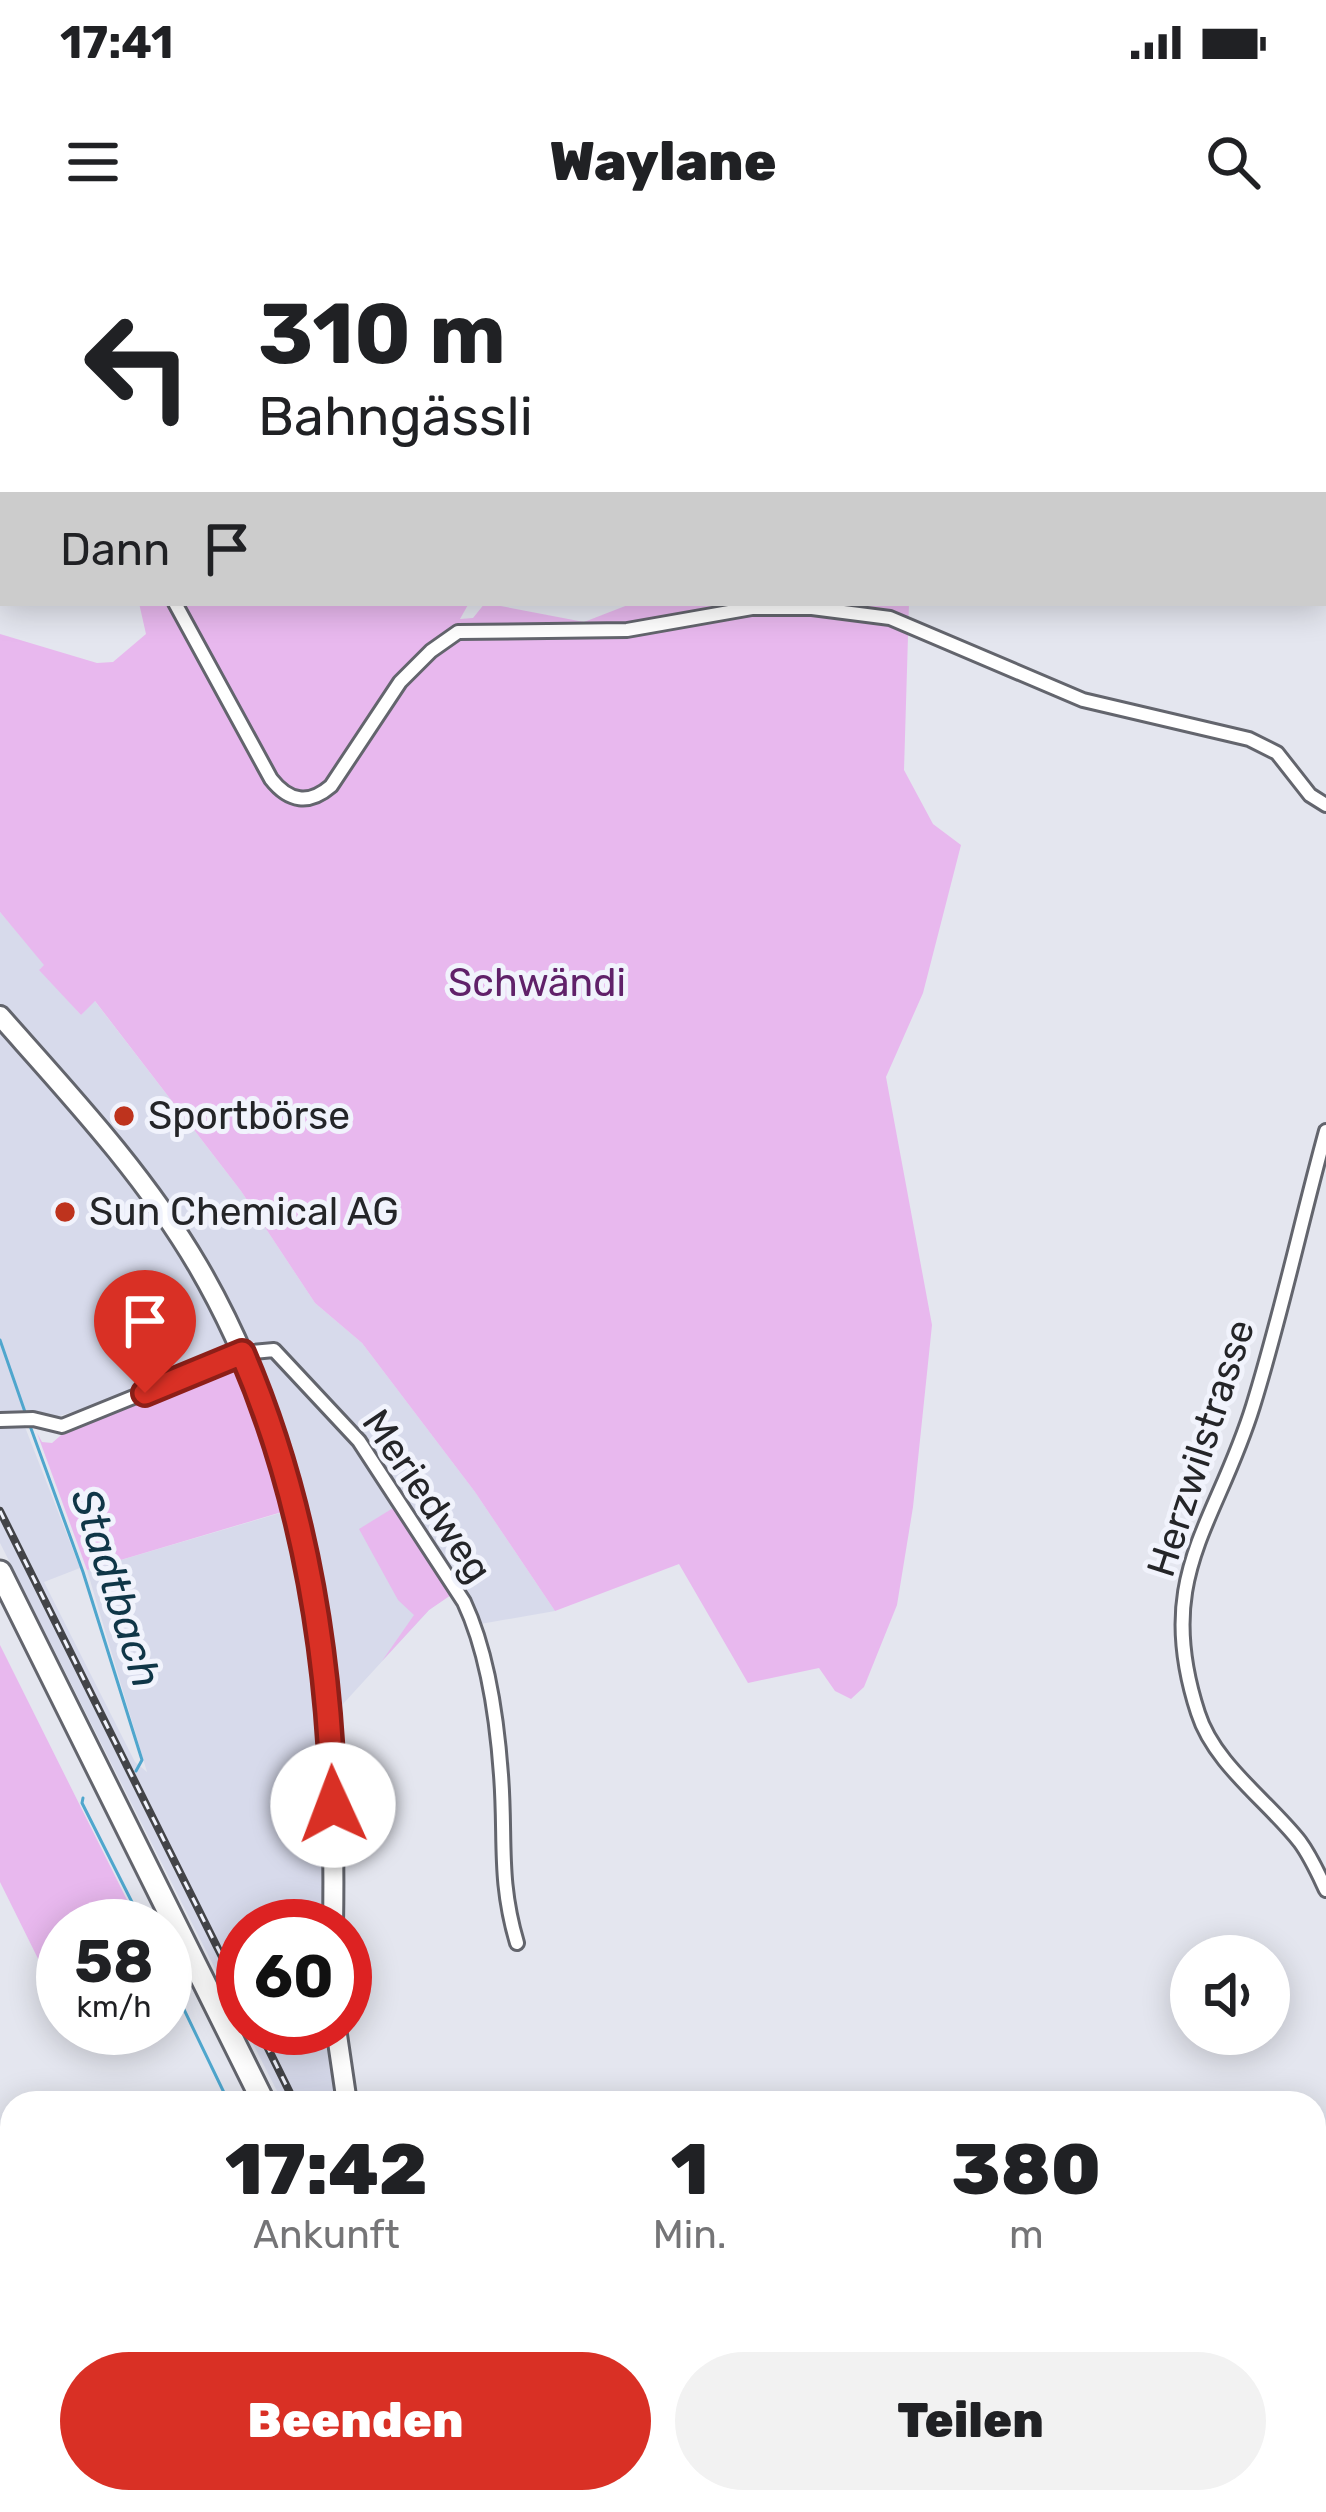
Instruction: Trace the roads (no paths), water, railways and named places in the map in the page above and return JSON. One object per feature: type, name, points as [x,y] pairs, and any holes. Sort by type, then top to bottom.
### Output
[{"type":"highway","points":[[0,1572],[258,2091]]},
{"type":"highway","points":[[0,1604],[147,1899]]},
{"type":"highway","points":[[192,1990],[242,2091]]},
{"type":"main road","points":[[0,1016],[147,1190],[198,1265],[242,1353],[284,1474],[322,1648],[332,1775],[333,1899]]},
{"type":"main road","points":[[339,2055],[344,2091]]},
{"type":"street","points":[[177,606],[271,779],[284,794],[298,799],[319,795],[331,786],[400,682],[458,632],[627,630],[770,608],[830,609],[890,618],[1083,700],[1250,739],[1277,753],[1310,795],[1326,805]]},
{"type":"street","name":"Herzwilstrasse","points":[[1326,1131],[1252,1409],[1198,1539],[1182,1604],[1192,1691],[1202,1723],[1221,1753],[1298,1839],[1326,1890]]},
{"type":"street","name":"Meriedweg","points":[[242,1353],[274,1350],[292,1365],[373,1460],[475,1625],[501,1772],[501,1872],[517,1942]]},
{"type":"street","points":[[0,1420],[33,1419],[62,1426],[242,1353]]},
{"type":"waterway","name":"Stadtbach","points":[[0,1340],[25,1412]]},
{"type":"waterway","name":"Stadtbach","points":[[29,1423],[83,1572],[142,1760],[136,1771]]},
{"type":"waterway","name":"Stadtbach","points":[[83,1798],[130,1899]]},
{"type":"waterway","name":"Stadtbach","points":[[192,2026],[223,2091]]},
{"type":"railway","points":[[0,1511],[216,1945]]},
{"type":"railway","points":[[271,2055],[289,2091]]},
{"type":"place","name":"Sportbörse","points":[[124,1116]]},
{"type":"place","name":"Sun Chemical AG","points":[[65,1212]]},
{"type":"park label","name":"Schwändi","points":[[537,983]]}]
